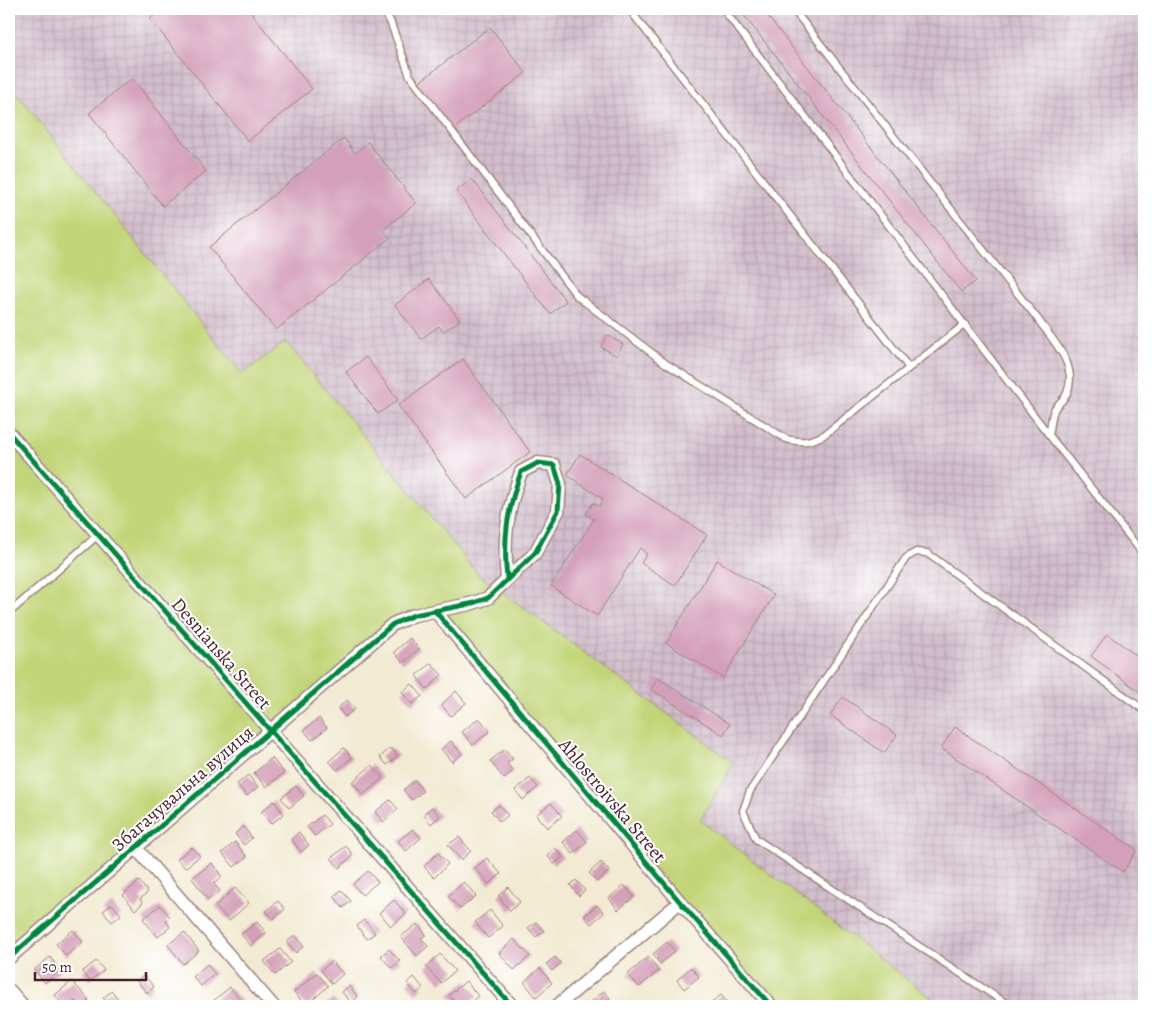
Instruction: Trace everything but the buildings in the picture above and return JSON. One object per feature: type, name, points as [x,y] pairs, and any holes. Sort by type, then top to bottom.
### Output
[{"type":"street","name":"Desnianska Street","points":[[9,433],[512,1006]]},
{"type":"street","name":"Збагачувальна вулиця","points":[[9,958],[393,624],[414,616],[470,604],[488,598],[507,580],[535,553],[558,511],[560,484],[554,465],[538,463],[521,472],[507,517],[505,551],[507,580]]},
{"type":"street","name":"Ahlostroivska Street","points":[[435,611],[680,902],[771,1006]]},
{"type":"street","points":[[136,848],[273,1006]]},
{"type":"street","points":[[557,1006],[680,902]]},
{"type":"street","points":[[9,990],[23,1006]]},
{"type":"lane","points":[[382,9],[390,21],[410,76],[577,296],[665,362],[786,438],[800,442],[812,441],[824,435],[965,324]]},
{"type":"lane","points":[[629,9],[909,368]]},
{"type":"lane","points":[[723,9],[1049,435],[1144,555]]},
{"type":"lane","points":[[793,9],[1037,318],[1070,368],[1071,381],[1066,395],[1054,410],[1049,435]]},
{"type":"lane","points":[[9,613],[98,535]]},
{"type":"lane","points":[[1010,1006],[756,839],[742,811],[750,791],[906,558],[916,552],[927,553],[1144,710]]},
{"type":"shaded area","points":[[17,9],[1144,9],[1144,1006],[942,1006],[700,820],[734,764],[483,581],[286,342],[242,375],[9,84]]},
{"type":"green space","points":[[9,9],[17,9],[9,84]]},
{"type":"green space","points":[[9,84],[242,374],[286,342],[478,574],[734,763],[700,820],[942,1006],[771,1006],[435,611],[393,624],[9,958]]},
{"type":"cycle path","points":[[9,433],[512,1006]]},
{"type":"cycle path","points":[[9,958],[393,624],[414,615],[470,604],[488,598],[535,553],[558,511],[560,484],[554,465],[538,463],[521,472],[512,499],[507,525],[507,579]]},
{"type":"cycle path","points":[[435,611],[680,902],[771,1006]]}]
